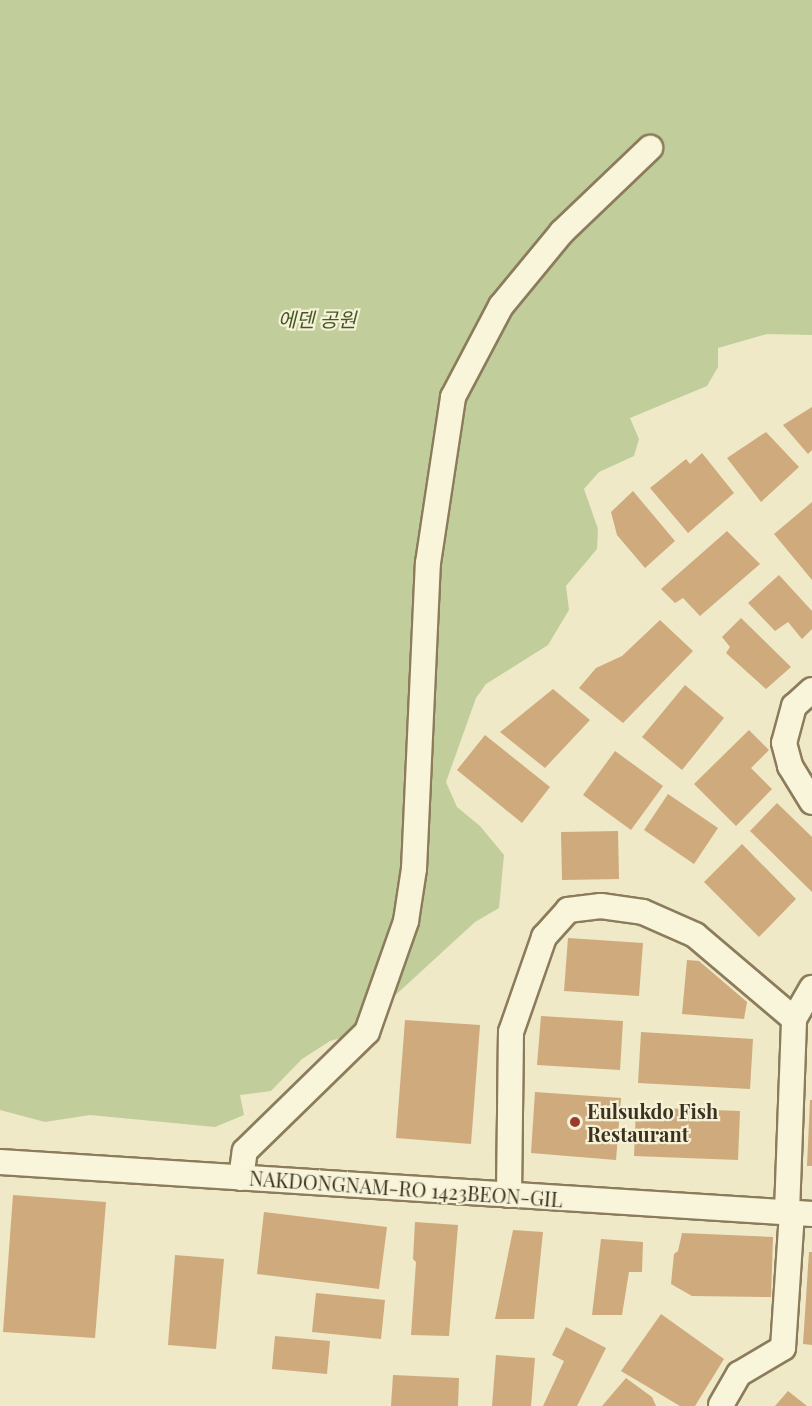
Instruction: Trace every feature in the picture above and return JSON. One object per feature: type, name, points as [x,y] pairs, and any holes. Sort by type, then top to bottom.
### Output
[{"type":"lane","points":[[241,1178],[245,1151],[367,1032],[406,921],[414,869],[428,563],[453,397],[501,306],[562,232],[650,148]]},
{"type":"lane","points":[[812,690],[794,706],[784,743],[790,766],[812,802]]},
{"type":"lane","points":[[509,1195],[511,1032],[544,937],[568,910],[601,906],[643,912],[695,935],[794,1019]]},
{"type":"lane","points":[[721,1405],[739,1374],[783,1348],[797,1213],[794,1019],[812,988]]},
{"type":"lane","name":"NAKDONGNAM-RO 1423BEON-GIL","points":[[0,1162],[797,1213]]},
{"type":"green space","name":"에덴 공원","points":[[0,0],[812,0],[812,335],[767,334],[718,348],[718,367],[707,386],[630,418],[639,439],[634,456],[599,472],[584,489],[598,529],[597,549],[566,586],[569,610],[548,645],[486,684],[476,698],[446,782],[457,807],[480,826],[504,855],[499,908],[475,922],[389,1001],[344,1037],[330,1041],[302,1059],[271,1091],[240,1095],[244,1115],[215,1127],[90,1115],[45,1122],[0,1110]]},
{"type":"building","points":[[812,407],[812,450],[808,454],[783,425]]},
{"type":"building","points":[[766,432],[799,467],[761,502],[727,458]]},
{"type":"building","points":[[702,453],[734,493],[688,533],[650,488],[686,459],[690,464]]},
{"type":"building","points":[[633,491],[675,541],[645,568],[617,535],[611,512]]},
{"type":"building","points":[[812,502],[812,580],[774,534]]},
{"type":"building","points":[[727,531],[760,564],[700,616],[683,598],[675,603],[661,589]]},
{"type":"building","points":[[779,575],[812,611],[812,629],[802,639],[788,622],[775,631],[748,603]]},
{"type":"building","points":[[741,618],[791,667],[766,689],[726,653],[730,647],[722,637]]},
{"type":"building","points":[[660,620],[693,651],[623,723],[579,688],[596,668],[622,656]]},
{"type":"building","points":[[685,685],[724,718],[682,770],[642,737]]},
{"type":"building","points":[[553,689],[590,720],[545,768],[500,732]]},
{"type":"building","points":[[749,730],[769,750],[751,768],[772,789],[736,826],[694,784]]},
{"type":"building","points":[[485,735],[550,787],[522,823],[457,770]]},
{"type":"building","points":[[615,751],[663,786],[631,830],[583,795]]},
{"type":"building","points":[[668,794],[718,828],[694,864],[644,830]]},
{"type":"building","points":[[777,803],[812,837],[812,892],[750,831]]},
{"type":"building","points":[[618,831],[619,879],[562,880],[561,832]]},
{"type":"building","points":[[742,844],[796,899],[759,937],[704,882]]},
{"type":"building","points":[[568,938],[643,943],[639,996],[564,991]]},
{"type":"building","points":[[687,960],[699,961],[747,1002],[744,1019],[682,1014]]},
{"type":"building","points":[[541,1016],[623,1021],[620,1070],[537,1065]]},
{"type":"building","points":[[405,1020],[480,1025],[471,1144],[396,1138]]},
{"type":"building","points":[[641,1032],[753,1039],[750,1089],[638,1083]]},
{"type":"building","points":[[535,1092],[621,1098],[616,1160],[531,1153]]},
{"type":"building","points":[[810,1100],[812,1100],[812,1166],[807,1166]]},
{"type":"building","points":[[636,1107],[740,1111],[738,1160],[634,1156]]},
{"type":"building","points":[[13,1195],[106,1202],[95,1338],[3,1332]]},
{"type":"building","points":[[264,1212],[387,1227],[379,1289],[257,1274]]},
{"type":"building","points":[[415,1222],[458,1225],[449,1336],[411,1335],[416,1262],[413,1259]]},
{"type":"building","points":[[513,1230],[543,1232],[534,1319],[495,1319]]},
{"type":"building","points":[[682,1233],[773,1237],[771,1297],[692,1296],[671,1284],[674,1254],[678,1251]]},
{"type":"building","points":[[601,1239],[643,1242],[642,1272],[629,1272],[622,1315],[592,1315]]},
{"type":"building","points":[[809,1252],[812,1252],[812,1345],[803,1344]]},
{"type":"building","points":[[175,1255],[224,1259],[216,1349],[168,1345]]},
{"type":"building","points":[[316,1293],[385,1300],[381,1339],[312,1332]]},
{"type":"building","points":[[661,1314],[724,1359],[695,1406],[680,1406],[621,1371]]},
{"type":"building","points":[[566,1327],[606,1348],[577,1406],[543,1406],[564,1361],[552,1355]]},
{"type":"building","points":[[275,1336],[330,1341],[327,1374],[272,1369]]},
{"type":"building","points":[[496,1355],[535,1358],[531,1406],[492,1406]]},
{"type":"building","points":[[393,1375],[459,1378],[458,1406],[391,1406]]},
{"type":"building","points":[[626,1378],[652,1397],[656,1406],[602,1406]]},
{"type":"building","points":[[788,1391],[807,1406],[775,1406]]},
{"type":"place","name":"Eulsukdo Fish Restaurant","points":[[575,1122]]}]
